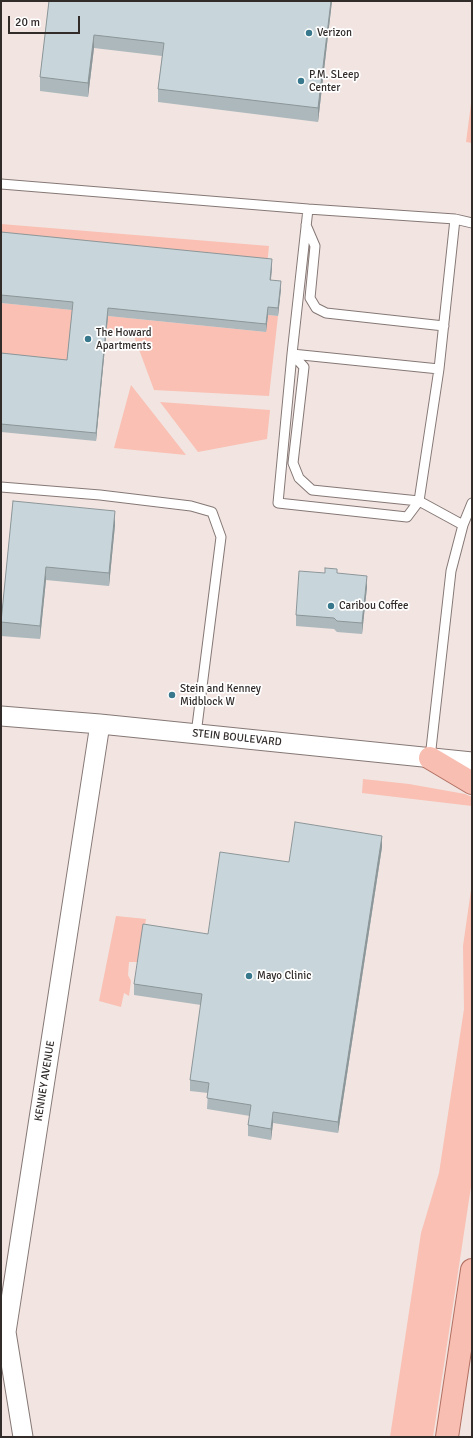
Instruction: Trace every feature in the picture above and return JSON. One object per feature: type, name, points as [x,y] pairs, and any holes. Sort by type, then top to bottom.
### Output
[{"type":"main road","points":[[430,758],[472,783]]},
{"type":"main road","points":[[447,1437],[472,1270]]},
{"type":"street","name":"STEIN BOULEVARD","points":[[1,716],[100,724],[472,762]]},
{"type":"street","name":"KENNEY AVENUE","points":[[23,1437],[3,1331],[100,724]]},
{"type":"lane","points":[[1,184],[308,209],[455,219],[472,223]]},
{"type":"lane","points":[[308,209],[278,503],[407,517],[419,501],[439,369],[455,219]]},
{"type":"lane","points":[[306,224],[315,246],[310,298],[316,308],[326,313],[444,326]]},
{"type":"lane","points":[[292,354],[439,369]]},
{"type":"lane","points":[[292,354],[304,367],[293,463],[298,478],[312,490],[419,501],[463,525]]},
{"type":"lane","points":[[1,486],[100,495],[191,506],[212,512],[222,538],[196,734]]},
{"type":"lane","points":[[430,758],[451,571],[463,525],[472,503]]},
{"type":"shaded area","points":[[472,96],[472,143],[466,142]]},
{"type":"shaded area","points":[[1,224],[269,246],[267,266],[1,240]]},
{"type":"shaded area","points":[[1,303],[73,310],[67,368],[1,361]]},
{"type":"shaded area","points":[[268,315],[278,316],[269,396],[154,390],[134,336],[106,333],[108,316],[266,332]]},
{"type":"shaded area","points":[[131,385],[186,455],[114,448]]},
{"type":"shaded area","points":[[160,402],[270,410],[267,439],[198,452]]},
{"type":"shaded area","points":[[363,779],[409,784],[465,794],[472,797],[472,806],[362,793]]},
{"type":"shaded area","points":[[472,883],[472,1180],[433,1437],[390,1437],[421,1233],[439,1173],[464,1009],[463,946]]},
{"type":"shaded area","points":[[116,916],[146,919],[139,962],[129,962],[128,975],[131,981],[129,996],[124,993],[121,1007],[99,1001]]},
{"type":"building","points":[[49,1],[331,1],[318,108],[158,89],[164,43],[94,35],[88,83],[40,77]]},
{"type":"building","name":"The Howard Apartments","points":[[1,232],[272,259],[270,280],[281,281],[278,308],[268,307],[266,324],[108,308],[96,433],[1,424],[1,353],[67,360],[73,302],[1,295]]},
{"type":"building","points":[[13,501],[115,511],[109,573],[46,567],[40,626],[1,622]]},
{"type":"building","name":"Caribou Coffee","points":[[325,568],[337,569],[337,573],[367,576],[362,623],[337,621],[334,618],[296,615],[299,571],[325,573]]},
{"type":"building","name":"Mayo Clinic","points":[[295,822],[382,836],[338,1122],[273,1112],[271,1129],[248,1125],[251,1105],[207,1098],[209,1083],[190,1080],[202,994],[134,984],[143,924],[208,934],[220,852],[289,862]]},
{"type":"place","name":"Verizon","points":[[309,33]]},
{"type":"place","name":"P.M. SLeep Center","points":[[301,81]]},
{"type":"place","name":"The Howard Apartments","points":[[88,339]]},
{"type":"place","name":"Caribou Coffee","points":[[331,606]]},
{"type":"place","name":"Stein and Kenney Midblock W","points":[[172,695]]},
{"type":"place","name":"Mayo Clinic","points":[[249,976]]}]
